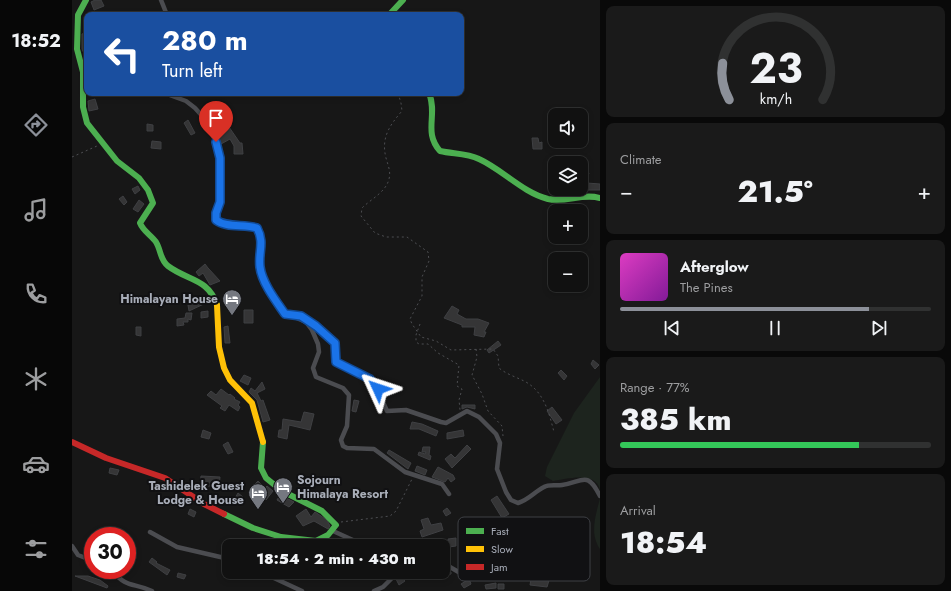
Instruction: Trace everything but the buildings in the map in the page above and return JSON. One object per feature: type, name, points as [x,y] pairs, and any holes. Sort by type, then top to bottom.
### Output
[{"type":"main road","points":[[72,442],[106,458],[165,478],[204,504],[266,534],[316,541],[323,538],[334,528],[334,520],[275,486],[262,474],[260,462],[264,439],[254,406],[228,379],[224,370],[219,348],[219,310],[216,300],[208,288],[198,280],[168,267],[161,258],[156,243],[143,231],[140,223],[153,204],[152,198],[138,178],[117,161],[87,123],[83,107],[83,72],[77,49],[78,20],[82,6],[86,0]]},
{"type":"main road","points":[[392,12],[403,0]]},
{"type":"main road","points":[[429,96],[432,105],[430,132],[431,140],[440,152],[478,158],[519,186],[550,200],[565,200],[586,195],[600,198]]},
{"type":"street","points":[[161,0],[165,12]]},
{"type":"street","points":[[173,96],[186,100],[204,118],[216,142],[220,158],[220,202],[216,213],[216,220],[221,224],[247,225],[257,228],[262,237],[260,268],[265,281],[285,314],[306,322],[312,330],[318,344],[319,352],[313,368],[316,377],[343,388],[349,396],[347,426],[341,440],[343,446],[347,448],[374,450],[397,468],[442,484],[449,494]]},
{"type":"street","points":[[292,316],[301,316],[331,339],[335,343],[336,362],[374,382],[387,411],[406,410],[446,422],[467,412],[479,417],[496,434],[500,443],[497,469],[506,492],[511,500],[518,504],[528,500],[544,487],[581,480],[591,482],[600,496]]},
{"type":"street","points":[[334,528],[352,539]]},
{"type":"street","points":[[150,532],[177,547],[222,557]]},
{"type":"street","points":[[72,546],[78,554],[84,557]]},
{"type":"street","points":[[120,579],[126,584],[141,586],[152,591]]},
{"type":"street","points":[[276,579],[302,591]]},
{"type":"street","points":[[374,591],[383,587],[391,579]]},
{"type":"path","points":[[399,96],[402,111],[388,127],[384,148],[390,169],[389,179],[380,193],[362,208],[361,216],[375,233],[386,237],[407,237],[428,252],[429,261],[422,277],[422,296],[410,319],[417,332],[424,338],[436,341],[451,350],[490,349],[496,351],[499,368],[526,382],[540,395],[546,404],[554,432]]},
{"type":"path","points":[[72,157],[103,143]]},
{"type":"path","points":[[420,324],[416,342],[419,344],[428,344],[438,353],[459,365],[457,382],[458,386],[462,389],[459,394],[459,407],[460,412],[467,412]]},
{"type":"path","points":[[476,349],[477,357],[472,375],[482,394],[488,411],[504,430],[502,439]]},
{"type":"path","points":[[334,528],[348,520],[390,516],[396,511],[414,475]]},
{"type":"shaded area","points":[[600,377],[600,490],[593,480],[587,478],[573,478],[553,481],[545,476],[547,467],[574,413]]},
{"type":"shaded area","points":[[600,498],[600,549],[595,537],[594,524]]},
{"type":"traffic: fast","points":[[86,0],[78,15],[77,49],[83,72],[83,107],[87,123],[117,161],[139,178],[148,190],[153,203],[140,223],[156,242],[165,264],[175,271],[203,285],[213,296],[217,305]]},
{"type":"traffic: fast","points":[[392,12],[403,0]]},
{"type":"traffic: fast","points":[[430,96],[432,109],[432,137],[440,151],[479,159],[521,186],[539,196],[548,199],[561,200],[587,197],[600,198]]},
{"type":"traffic: fast","points":[[224,514],[253,528],[281,537],[316,541],[328,535],[336,525],[322,511],[282,491],[266,478],[261,468],[263,442]]},
{"type":"traffic: slow","points":[[217,305],[219,347],[224,368],[230,380],[252,403],[263,442]]},
{"type":"traffic: jam","points":[[72,442],[106,458],[165,478],[204,504],[224,514]]},
{"type":"place","name":"Himalayan House","points":[[232,316]]},
{"type":"place","name":"Sojourn Himalaya Resort","points":[[283,504]]},
{"type":"place","name":"Tashidelek Guest Lodge & House","points":[[258,510]]},
{"type":"route","points":[[216,142],[220,158],[220,202],[216,213],[216,220],[221,224],[247,225],[257,228],[262,237],[260,268],[265,281],[285,314],[301,316],[316,326],[324,335],[335,343],[336,362],[370,379],[374,382],[378,389]]}]
